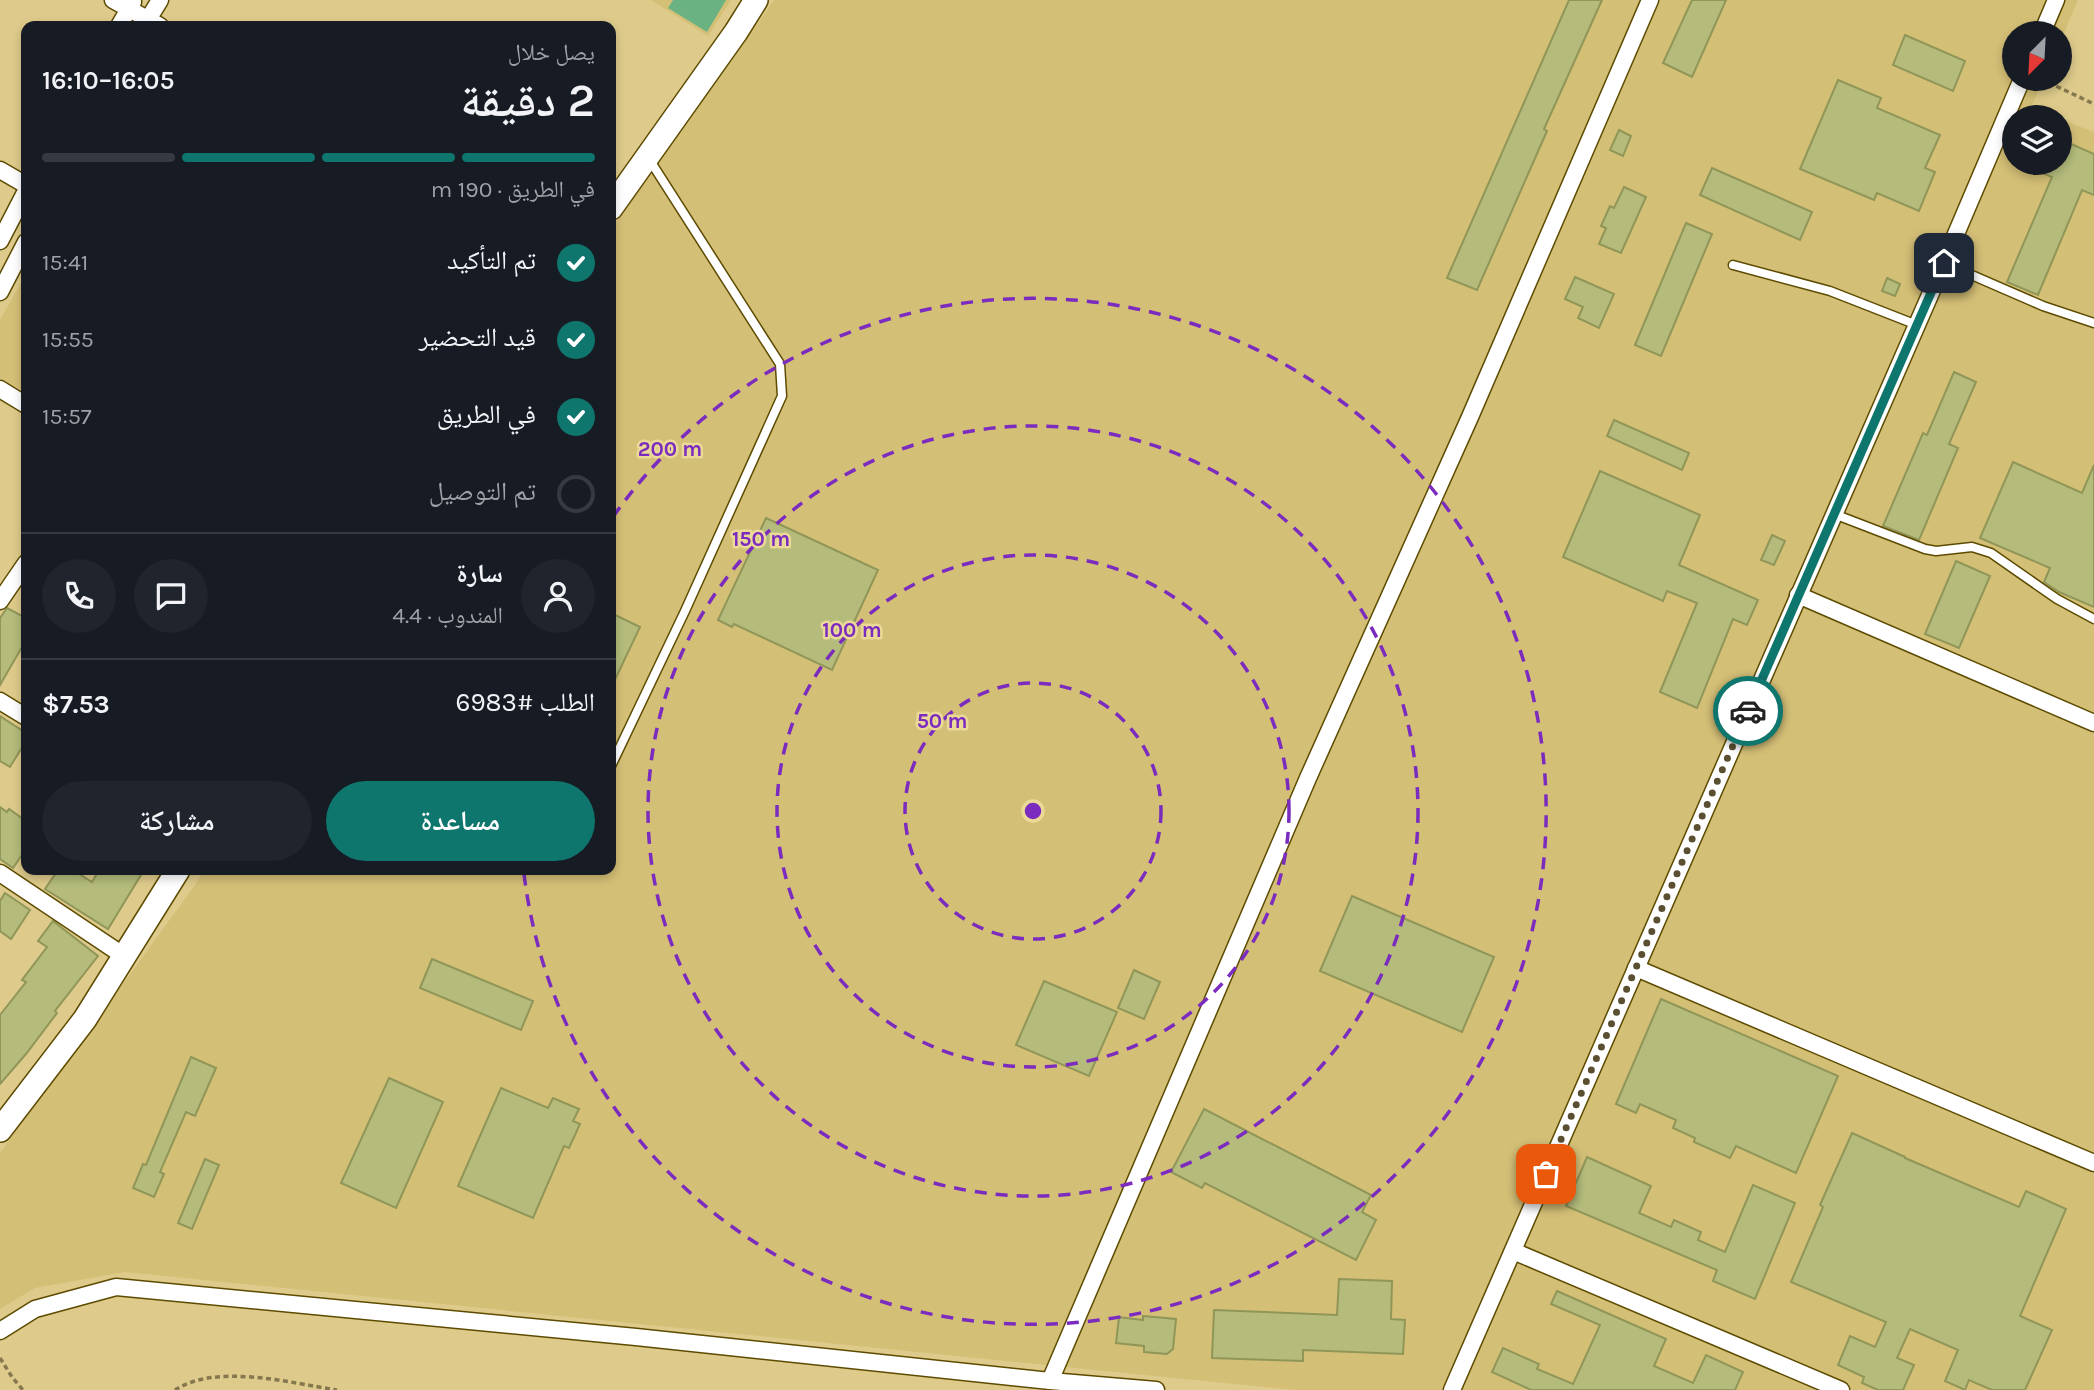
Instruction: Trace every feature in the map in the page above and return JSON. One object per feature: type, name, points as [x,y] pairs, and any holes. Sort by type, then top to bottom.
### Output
[{"type":"street","points":[[113,0],[131,4],[147,21]]},
{"type":"street","points":[[151,21],[160,0]]},
{"type":"street","points":[[616,201],[756,0]]},
{"type":"street","points":[[1050,1381],[1308,778],[1476,405],[1650,0]]},
{"type":"street","points":[[2047,21],[2056,0]]},
{"type":"street","points":[[122,21],[131,4]]},
{"type":"street","points":[[1452,1390],[2017,91]]},
{"type":"street","points":[[0,170],[21,182]]},
{"type":"street","points":[[0,241],[21,201]]},
{"type":"street","points":[[0,292],[21,252]]},
{"type":"street","points":[[0,389],[21,402]]},
{"type":"street","points":[[0,601],[21,575]]},
{"type":"street","points":[[1798,595],[2094,723]]},
{"type":"street","points":[[0,701],[21,714]]},
{"type":"street","points":[[0,873],[124,956]]},
{"type":"street","points":[[0,1130],[85,1019],[175,875]]},
{"type":"street","points":[[1636,968],[2094,1163]]},
{"type":"street","points":[[1513,1251],[1841,1390]]},
{"type":"street","points":[[0,1331],[35,1310],[116,1287],[623,1335],[1156,1390]]},
{"type":"lane","points":[[616,756],[782,396],[780,364],[647,156]]},
{"type":"lane","points":[[1944,263],[2043,306],[2094,323]]},
{"type":"lane","points":[[1733,265],[1830,291],[1917,324]]},
{"type":"lane","points":[[1834,514],[1925,549],[1936,551],[1972,547],[1992,552],[2057,599],[2094,619]]},
{"type":"path","points":[[2066,91],[2094,104]]},
{"type":"path","points":[[0,1358],[23,1390]]},
{"type":"path","points":[[175,1390],[217,1376],[264,1378],[337,1390]]},
{"type":"shaded area","points":[[651,0],[731,0],[708,36]]},
{"type":"shaded area","points":[[774,0],[2078,0],[2069,21],[2002,21],[2002,91],[2038,91],[2032,105],[2002,105],[2002,175],[2072,175],[2072,124],[2094,132],[2094,1390],[1294,1390],[125,1272],[35,1288],[0,1309],[0,1153],[201,875],[616,875],[616,223]]},
{"type":"shaded area","points":[[21,283],[21,389],[0,378],[0,320]]},
{"type":"green space","points":[[673,0],[726,0],[707,32],[668,8]]},
{"type":"building","points":[[1569,0],[1602,0],[1544,129],[1547,131],[1477,290],[1447,278]]},
{"type":"building","points":[[1692,0],[1726,0],[1692,77],[1663,63]]},
{"type":"building","points":[[1905,35],[1965,61],[1953,91],[1893,65]]},
{"type":"building","points":[[1838,80],[1881,98],[1877,108],[1940,135],[1925,168],[1935,172],[1919,211],[1877,193],[1874,200],[1800,169]]},
{"type":"building","points":[[1619,130],[1631,136],[1623,156],[1610,150]]},
{"type":"building","points":[[2072,144],[2094,154],[2094,195],[2082,190],[2038,295],[2007,282],[2052,177],[2047,175],[2072,175]]},
{"type":"building","points":[[1712,168],[1812,212],[1800,240],[1700,195]]},
{"type":"building","points":[[1624,187],[1646,197],[1621,253],[1599,244],[1606,228],[1601,226],[1610,206],[1614,208]]},
{"type":"building","points":[[1686,223],[1712,234],[1661,356],[1635,345]]},
{"type":"building","points":[[1575,277],[1614,294],[1599,328],[1578,318],[1583,307],[1565,299]]},
{"type":"building","points":[[1887,278],[1900,284],[1895,296],[1882,291]]},
{"type":"building","points":[[1954,372],[1976,382],[1949,444],[1958,448],[1919,540],[1883,526],[1923,433],[1927,435]]},
{"type":"building","points":[[1614,420],[1689,453],[1682,470],[1607,436]]},
{"type":"building","points":[[2013,462],[2082,493],[2094,465],[2094,607],[2059,592],[2044,582],[2050,568],[1980,538]]},
{"type":"building","points":[[1600,471],[1700,515],[1679,565],[1758,600],[1747,625],[1733,619],[1697,708],[1660,692],[1697,603],[1667,591],[1663,601],[1563,557]]},
{"type":"building","points":[[766,518],[878,570],[832,670],[734,624],[732,627],[718,620]]},
{"type":"building","points":[[1772,535],[1785,541],[1774,565],[1761,560]]},
{"type":"building","points":[[1956,561],[1990,576],[1959,648],[1925,634]]},
{"type":"building","points":[[7,608],[21,615],[21,649],[0,685],[0,618]]},
{"type":"building","points":[[616,615],[640,627],[616,677]]},
{"type":"building","points":[[0,716],[21,730],[21,749],[10,767],[0,761]]},
{"type":"building","points":[[0,807],[7,812],[9,809],[21,817],[21,856],[13,868],[0,859]]},
{"type":"building","points":[[55,875],[81,875],[92,882],[96,875],[141,875],[108,929],[45,889]]},
{"type":"building","points":[[5,893],[30,910],[11,939],[0,931],[0,901]]},
{"type":"building","points":[[1352,896],[1494,957],[1462,1032],[1320,971]]},
{"type":"building","points":[[53,921],[98,956],[26,1054],[0,1084],[0,1015],[26,982],[22,980],[47,947],[38,941]]},
{"type":"building","points":[[432,959],[533,1001],[521,1030],[420,988]]},
{"type":"building","points":[[1134,970],[1160,982],[1144,1019],[1118,1008]]},
{"type":"building","points":[[1044,981],[1117,1012],[1089,1076],[1016,1045]]},
{"type":"building","points":[[1661,999],[1838,1076],[1796,1173],[1736,1146],[1730,1158],[1694,1142],[1695,1138],[1673,1128],[1676,1120],[1640,1104],[1636,1113],[1616,1104]]},
{"type":"building","points":[[191,1057],[216,1068],[195,1116],[186,1112],[160,1172],[164,1174],[154,1197],[133,1188],[143,1164],[146,1165]]},
{"type":"building","points":[[389,1078],[443,1102],[396,1208],[341,1183]]},
{"type":"building","points":[[501,1088],[548,1108],[553,1098],[579,1109],[573,1121],[580,1124],[569,1148],[564,1146],[533,1218],[458,1186]]},
{"type":"building","points":[[1204,1109],[1371,1195],[1362,1212],[1376,1220],[1356,1260],[1205,1183],[1202,1188],[1171,1172]]},
{"type":"building","points":[[1852,1133],[2019,1207],[2026,1191],[2066,1209],[2020,1316],[2052,1330],[2025,1390],[1992,1390],[1969,1380],[1965,1390],[1945,1381],[1958,1350],[1910,1329],[1897,1358],[1914,1365],[1903,1390],[1878,1390],[1862,1383],[1864,1377],[1838,1365],[1850,1336],[1875,1347],[1886,1322],[1791,1282],[1823,1207],[1820,1205]]},
{"type":"building","points":[[1587,1157],[1651,1186],[1639,1213],[1671,1227],[1674,1220],[1701,1232],[1698,1240],[1725,1252],[1753,1185],[1795,1203],[1755,1299],[1713,1281],[1717,1270],[1566,1206]]},
{"type":"building","points":[[205,1159],[219,1165],[192,1229],[178,1223]]},
{"type":"building","points":[[1339,1279],[1392,1281],[1391,1319],[1405,1320],[1403,1354],[1303,1350],[1303,1361],[1212,1358],[1214,1310],[1337,1315]]},
{"type":"building","points":[[1557,1291],[1666,1339],[1654,1366],[1693,1383],[1706,1355],[1743,1372],[1735,1390],[1531,1390],[1492,1372],[1503,1348],[1539,1364],[1537,1369],[1573,1384],[1600,1325],[1551,1304]]},
{"type":"building","points":[[1143,1316],[1176,1319],[1173,1349],[1167,1354],[1144,1352],[1144,1346],[1116,1343],[1119,1317],[1143,1320]]},
{"type":"way so far","points":[[1546,1174],[1748,711]]},
{"type":"route","points":[[1748,711],[1944,263]]}]
